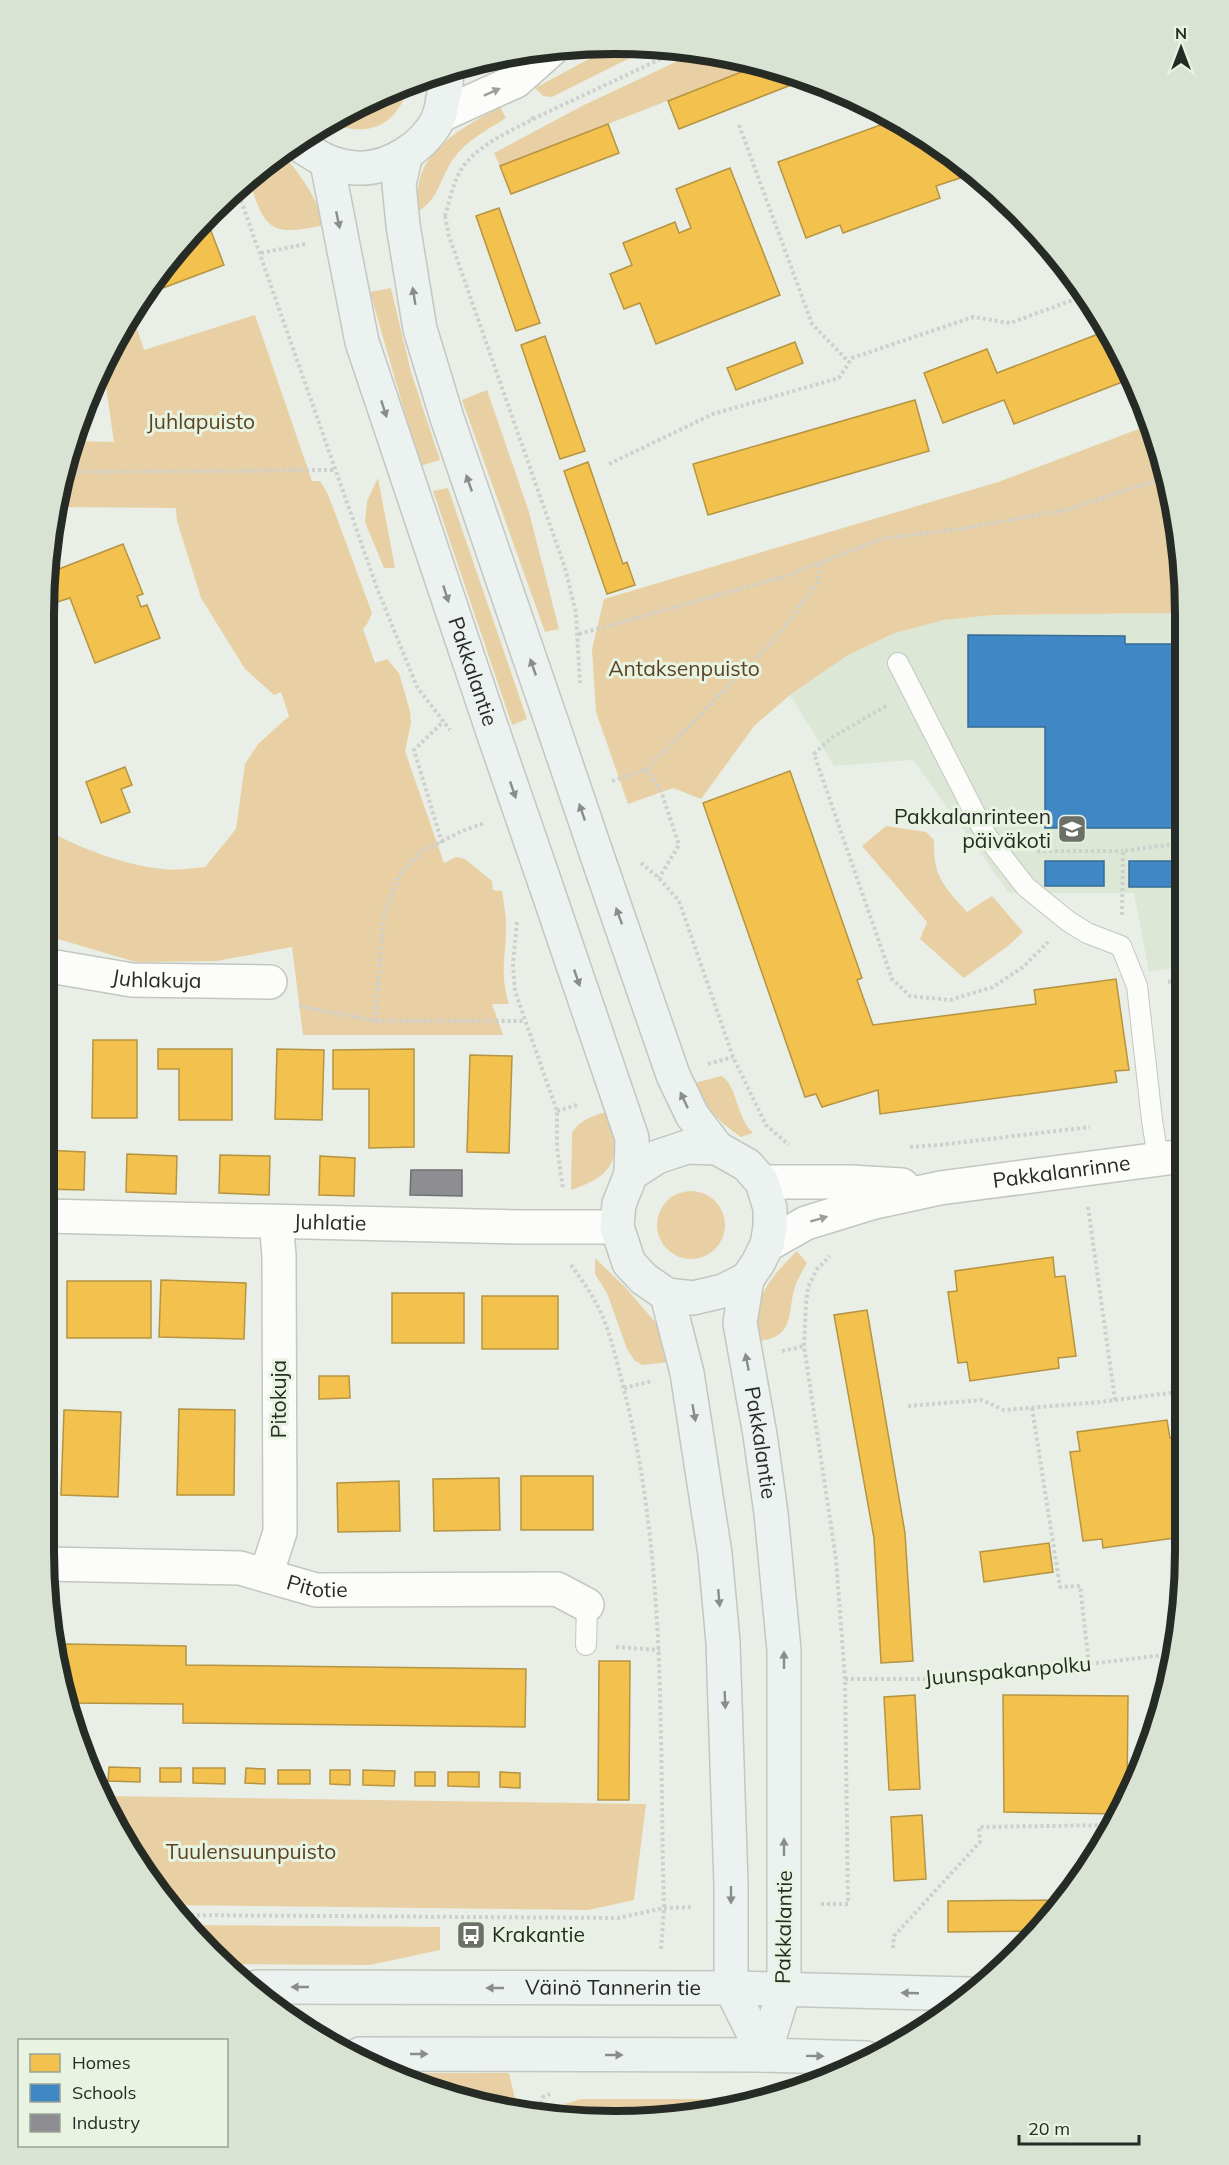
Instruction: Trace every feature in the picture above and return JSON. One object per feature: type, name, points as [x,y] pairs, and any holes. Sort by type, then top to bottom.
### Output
[{"type":"street","points":[[439,116],[516,81],[541,59]]},
{"type":"street","points":[[304,148],[327,163],[357,168],[379,166],[406,154],[426,138],[439,116],[446,80]]},
{"type":"street","points":[[406,154],[399,184],[403,225],[420,329],[451,430],[673,1075],[692,1115],[717,1148],[747,1165],[762,1182],[771,1208],[771,1227],[767,1245],[747,1279],[723,1291],[693,1298],[667,1295],[644,1279],[629,1263],[617,1227],[619,1204],[631,1174],[657,1157],[687,1148],[717,1148]]},
{"type":"street","name":"Pakkalantie","points":[[327,163],[362,342],[632,1138],[631,1174]]},
{"type":"street","name":"Juhlakuja","points":[[54,967],[132,980],[270,982]]},
{"type":"street","name":"Pakkalanrinne","points":[[767,1245],[806,1223],[871,1203],[940,1188],[1170,1157]]},
{"type":"street","name":"Pakkalanrinne","points":[[762,1182],[849,1182],[940,1188]]},
{"type":"street","name":"Juhlatie","points":[[54,1216],[617,1227]]},
{"type":"street","name":"Pitokuja","points":[[266,1575],[280,1532],[279,1255],[276,1222]]},
{"type":"street","name":"Pakkalantie","points":[[747,1279],[740,1323],[771,1513],[784,1650],[784,1990],[764,2055]]},
{"type":"street","points":[[667,1295],[687,1373],[715,1554],[723,1642],[731,1905],[731,1988],[764,2055]]},
{"type":"street","name":"Pitotie","points":[[54,1564],[240,1568],[316,1590],[557,1589],[587,1605]]},
{"type":"street","name":"Väinö Tannerin tie","points":[[263,1987],[731,1988],[958,1994]]},
{"type":"street","points":[[369,2054],[764,2055],[852,2058]]},
{"type":"lane","points":[[898,663],[987,837],[1026,887],[1068,921],[1087,933],[1121,946],[1137,986],[1152,1120],[1170,1157]]},
{"type":"lane","points":[[586,1645],[587,1605]]},
{"type":"path","points":[[533,119],[666,57]]},
{"type":"path","points":[[739,126],[812,324],[849,362]]},
{"type":"path","points":[[240,198],[377,588],[417,687],[451,731]]},
{"type":"path","points":[[446,216],[449,236],[565,568],[579,634],[580,690]]},
{"type":"path","points":[[609,464],[713,414],[839,378],[852,358],[973,317],[1010,323],[1078,298]]},
{"type":"path","points":[[72,472],[335,470]]},
{"type":"path","points":[[579,634],[786,576],[885,538],[960,530],[1070,509],[1158,480]]},
{"type":"path","points":[[609,782],[647,769],[782,631],[819,580],[821,562]]},
{"type":"path","points":[[912,691],[831,738],[814,754],[892,979],[910,996],[950,1000],[993,987],[1023,967],[1068,921]]},
{"type":"path","points":[[442,843],[414,750],[444,722]]},
{"type":"path","points":[[647,769],[661,791],[678,844],[659,878]]},
{"type":"path","points":[[375,1021],[384,914],[401,873],[421,852],[462,831],[496,820]]},
{"type":"path","points":[[998,850],[1123,851],[1175,844]]},
{"type":"path","points":[[1121,946],[1123,851]]},
{"type":"path","points":[[639,862],[659,878],[679,901],[733,1057],[766,1125],[790,1146]]},
{"type":"path","points":[[518,916],[513,963],[516,991],[557,1111],[557,1147],[571,1264],[597,1304],[610,1341],[635,1434],[651,1536],[660,1650],[664,1908]]},
{"type":"path","points":[[270,982],[299,1006],[375,1021],[525,1021]]},
{"type":"path","points":[[906,1147],[939,1146],[1093,1127]]},
{"type":"path","points":[[1088,1207],[1115,1400]]},
{"type":"path","points":[[835,1215],[839,1246],[817,1269],[808,1287],[804,1346],[836,1559],[845,1679],[848,1904]]},
{"type":"path","points":[[908,1406],[982,1400],[1004,1410],[1115,1400],[1175,1391]]},
{"type":"path","points":[[1032,1408],[1060,1587],[1080,1586],[1089,1665]]},
{"type":"path","points":[[586,1645],[660,1650]]},
{"type":"path","name":"Juunspakanpolku","points":[[845,1679],[967,1678],[1165,1655]]},
{"type":"path","points":[[893,1948],[894,1936],[980,1842],[979,1827],[1103,1825]]},
{"type":"path","points":[[189,1915],[618,1918],[664,1908],[731,1905]]},
{"type":"shaded area","name":"Pakkalanrinteen päiväkoti","points":[[1175,613],[1175,968],[1149,972],[1134,893],[1009,893],[913,760],[834,766],[790,695],[848,655],[895,633],[944,620],[994,615]]},
{"type":"green space","points":[[597,54],[637,55],[552,97],[543,96],[535,88]]},
{"type":"green space","points":[[683,58],[746,70],[500,166],[494,153],[584,105]]},
{"type":"green space","points":[[405,95],[398,110],[380,125],[369,129],[339,126]]},
{"type":"green space","points":[[500,107],[506,118],[478,136],[459,152],[449,165],[435,195],[417,212],[420,178],[433,154],[453,135]]},
{"type":"green space","points":[[287,160],[307,186],[324,225],[292,230],[272,226],[259,209],[252,187]]},
{"type":"green space","points":[[391,288],[411,372],[440,460],[420,466],[370,292]]},
{"type":"green space","name":"Juhlapuisto","points":[[255,315],[312,481],[320,481],[328,494],[372,613],[363,629],[375,663],[387,659],[399,673],[410,711],[411,723],[405,751],[444,863],[456,857],[465,859],[492,881],[493,890],[502,891],[506,928],[504,976],[509,1004],[492,1004],[503,1035],[303,1035],[292,947],[217,961],[136,962],[54,938],[54,834],[87,849],[132,864],[168,870],[205,867],[236,829],[245,764],[258,744],[289,716],[281,692],[274,695],[245,669],[201,598],[177,521],[176,508],[65,507],[82,441],[114,442],[105,382],[135,324],[144,350]]},
{"type":"green space","points":[[487,390],[529,512],[559,629],[545,632],[462,400]]},
{"type":"green space","name":"Antaksenpuisto","points":[[1143,428],[1156,469],[1164,505],[1174,578],[1175,613],[994,615],[944,620],[895,633],[848,655],[790,695],[755,725],[701,799],[673,788],[628,804],[596,712],[592,649],[604,599],[998,482]]},
{"type":"green space","points":[[378,478],[395,568],[384,568],[365,522],[367,501]]},
{"type":"green space","points":[[448,488],[527,719],[512,725],[433,491]]},
{"type":"green space","points":[[886,826],[926,832],[934,840],[938,872],[946,888],[967,912],[992,896],[1023,932],[1008,946],[964,978],[920,939],[927,922],[862,846]]},
{"type":"green space","points":[[722,1076],[731,1088],[743,1119],[753,1133],[741,1137],[725,1125],[708,1108],[694,1083]]},
{"type":"green space","points":[[608,1111],[614,1140],[612,1161],[599,1177],[571,1190],[572,1133],[583,1121]]},
{"type":"green space","points":[[691,1191],[704,1194],[715,1201],[722,1212],[725,1225],[722,1238],[715,1249],[704,1256],[691,1259],[678,1256],[667,1249],[660,1238],[657,1225],[660,1212],[667,1201],[678,1194]]},
{"type":"green space","points":[[797,1251],[807,1263],[796,1284],[788,1321],[779,1334],[771,1339],[759,1341],[757,1313],[764,1291],[778,1271]]},
{"type":"green space","points":[[595,1258],[626,1288],[661,1329],[670,1362],[642,1365],[634,1360],[627,1349],[607,1293],[595,1274]]},
{"type":"green space","name":"Tuulensuunpuisto","points":[[111,1796],[646,1804],[634,1900],[588,1910],[181,1905],[148,1862]]},
{"type":"green space","points":[[198,1925],[440,1927],[440,1950],[370,1965],[236,1964]]},
{"type":"green space","points":[[413,2073],[509,2073],[516,2102],[469,2092]]},
{"type":"green space","points":[[581,2099],[728,2099],[651,2110],[578,2110],[559,2108],[561,2105]]},
{"type":"building: Homes","points":[[746,70],[790,82],[791,85],[679,129],[668,101]]},
{"type":"building: Homes","points":[[608,124],[619,153],[511,194],[500,166]]},
{"type":"building: Homes","points":[[884,124],[926,148],[964,177],[936,186],[940,198],[843,233],[840,225],[806,238],[778,162]]},
{"type":"building: Homes","points":[[730,168],[780,295],[656,344],[640,303],[624,309],[610,274],[632,265],[623,243],[675,222],[679,233],[691,228],[676,189]]},
{"type":"building: Homes","points":[[499,208],[540,323],[516,331],[476,216]]},
{"type":"building: Homes","points":[[210,227],[224,265],[163,288],[162,285],[170,273]]},
{"type":"building: Homes","points":[[1100,333],[1124,381],[1014,424],[1004,400],[943,423],[924,373],[987,349],[997,373]]},
{"type":"building: Homes","points":[[545,336],[585,451],[560,459],[521,345]]},
{"type":"building: Homes","points":[[795,342],[803,363],[736,390],[727,368]]},
{"type":"building: Homes","points":[[915,400],[929,451],[708,515],[693,464]]},
{"type":"building: Homes","points":[[588,462],[623,564],[627,562],[635,585],[607,594],[564,471]]},
{"type":"building: Homes","points":[[123,544],[143,594],[137,596],[141,607],[147,605],[160,638],[95,663],[70,598],[57,602],[55,596],[56,570]]},
{"type":"building: Homes","points":[[125,767],[132,785],[121,789],[130,812],[101,823],[86,782]]},
{"type":"building: Homes","points":[[790,771],[862,978],[857,980],[873,1025],[1036,1004],[1034,990],[1116,979],[1129,1070],[1115,1071],[1117,1082],[880,1114],[878,1090],[822,1107],[816,1094],[805,1097],[703,803]]},
{"type":"building: Homes","points":[[93,1040],[137,1040],[137,1118],[92,1118]]},
{"type":"building: Homes","points":[[158,1049],[232,1049],[232,1120],[179,1120],[179,1069],[158,1069]]},
{"type":"building: Homes","points":[[277,1049],[324,1050],[322,1120],[275,1119]]},
{"type":"building: Homes","points":[[414,1049],[414,1147],[369,1148],[369,1089],[333,1089],[333,1050]]},
{"type":"building: Homes","points":[[470,1055],[512,1056],[509,1153],[467,1152]]},
{"type":"building: Homes","points":[[54,1150],[85,1152],[84,1190],[54,1189]]},
{"type":"building: Homes","points":[[127,1154],[177,1156],[176,1194],[126,1192]]},
{"type":"building: Homes","points":[[220,1155],[270,1156],[269,1195],[219,1193]]},
{"type":"building: Homes","points":[[320,1156],[355,1158],[354,1196],[319,1195]]},
{"type":"building: Homes","points":[[1053,1257],[1055,1277],[1065,1276],[1076,1356],[1058,1358],[1059,1368],[970,1381],[967,1362],[958,1363],[948,1292],[957,1291],[955,1271]]},
{"type":"building: Homes","points":[[161,1280],[246,1283],[244,1339],[159,1337]]},
{"type":"building: Homes","points":[[67,1281],[151,1281],[151,1338],[67,1338]]},
{"type":"building: Homes","points":[[392,1293],[464,1293],[464,1343],[392,1343]]},
{"type":"building: Homes","points":[[482,1296],[558,1296],[558,1349],[482,1349]]},
{"type":"building: Homes","points":[[867,1310],[905,1533],[913,1661],[881,1663],[874,1538],[834,1315]]},
{"type":"building: Homes","points":[[319,1376],[349,1376],[350,1398],[319,1399]]},
{"type":"building: Homes","points":[[179,1409],[235,1410],[234,1495],[177,1495]]},
{"type":"building: Homes","points":[[64,1410],[121,1412],[118,1497],[61,1495]]},
{"type":"building: Homes","points":[[1167,1420],[1170,1438],[1175,1438],[1174,1538],[1103,1548],[1102,1539],[1083,1541],[1070,1452],[1080,1451],[1077,1432]]},
{"type":"building: Homes","points":[[521,1476],[593,1476],[593,1530],[521,1530]]},
{"type":"building: Homes","points":[[499,1478],[500,1530],[434,1531],[433,1479]]},
{"type":"building: Homes","points":[[399,1481],[400,1531],[338,1532],[337,1483]]},
{"type":"building: Homes","points":[[1049,1543],[1053,1572],[984,1582],[980,1552]]},
{"type":"building: Homes","points":[[65,1644],[186,1646],[186,1665],[526,1669],[525,1727],[183,1723],[183,1704],[75,1703],[65,1660]]},
{"type":"building: Homes","points":[[599,1661],[630,1661],[629,1800],[598,1800]]},
{"type":"building: Homes","points":[[915,1695],[920,1789],[889,1790],[884,1697]]},
{"type":"building: Homes","points":[[1003,1695],[1128,1696],[1127,1776],[1109,1814],[1004,1812]]},
{"type":"building: Homes","points":[[109,1767],[140,1768],[140,1782],[108,1781]]},
{"type":"building: Homes","points":[[160,1768],[181,1768],[181,1782],[160,1782]]},
{"type":"building: Homes","points":[[193,1768],[225,1768],[225,1784],[193,1783]]},
{"type":"building: Homes","points":[[246,1768],[265,1769],[265,1784],[245,1783]]},
{"type":"building: Homes","points":[[278,1770],[310,1770],[310,1784],[278,1784]]},
{"type":"building: Homes","points":[[330,1770],[350,1770],[350,1785],[330,1784]]},
{"type":"building: Homes","points":[[363,1770],[395,1771],[394,1786],[363,1785]]},
{"type":"building: Homes","points":[[415,1772],[435,1772],[435,1786],[415,1786]]},
{"type":"building: Homes","points":[[448,1772],[479,1772],[479,1787],[448,1786]]},
{"type":"building: Homes","points":[[500,1772],[520,1773],[520,1788],[500,1787]]},
{"type":"building: Homes","points":[[922,1815],[926,1879],[894,1881],[891,1817]]},
{"type":"building: Homes","points":[[1052,1900],[1026,1931],[948,1932],[948,1901]]},
{"type":"building: Schools","points":[[968,635],[1125,636],[1125,644],[1175,644],[1175,828],[1045,828],[1045,727],[968,727]]},
{"type":"building: Schools","points":[[1045,861],[1104,861],[1104,886],[1045,886]]},
{"type":"building: Schools","points":[[1129,861],[1175,861],[1175,887],[1129,887]]},
{"type":"building: Industry","points":[[411,1170],[462,1170],[462,1196],[410,1195]]},
{"type":"place","name":"Pakkalanrinteen päiväkoti","points":[[1072,829]]},
{"type":"place","name":"Krakantie","points":[[471,1935]]}]
